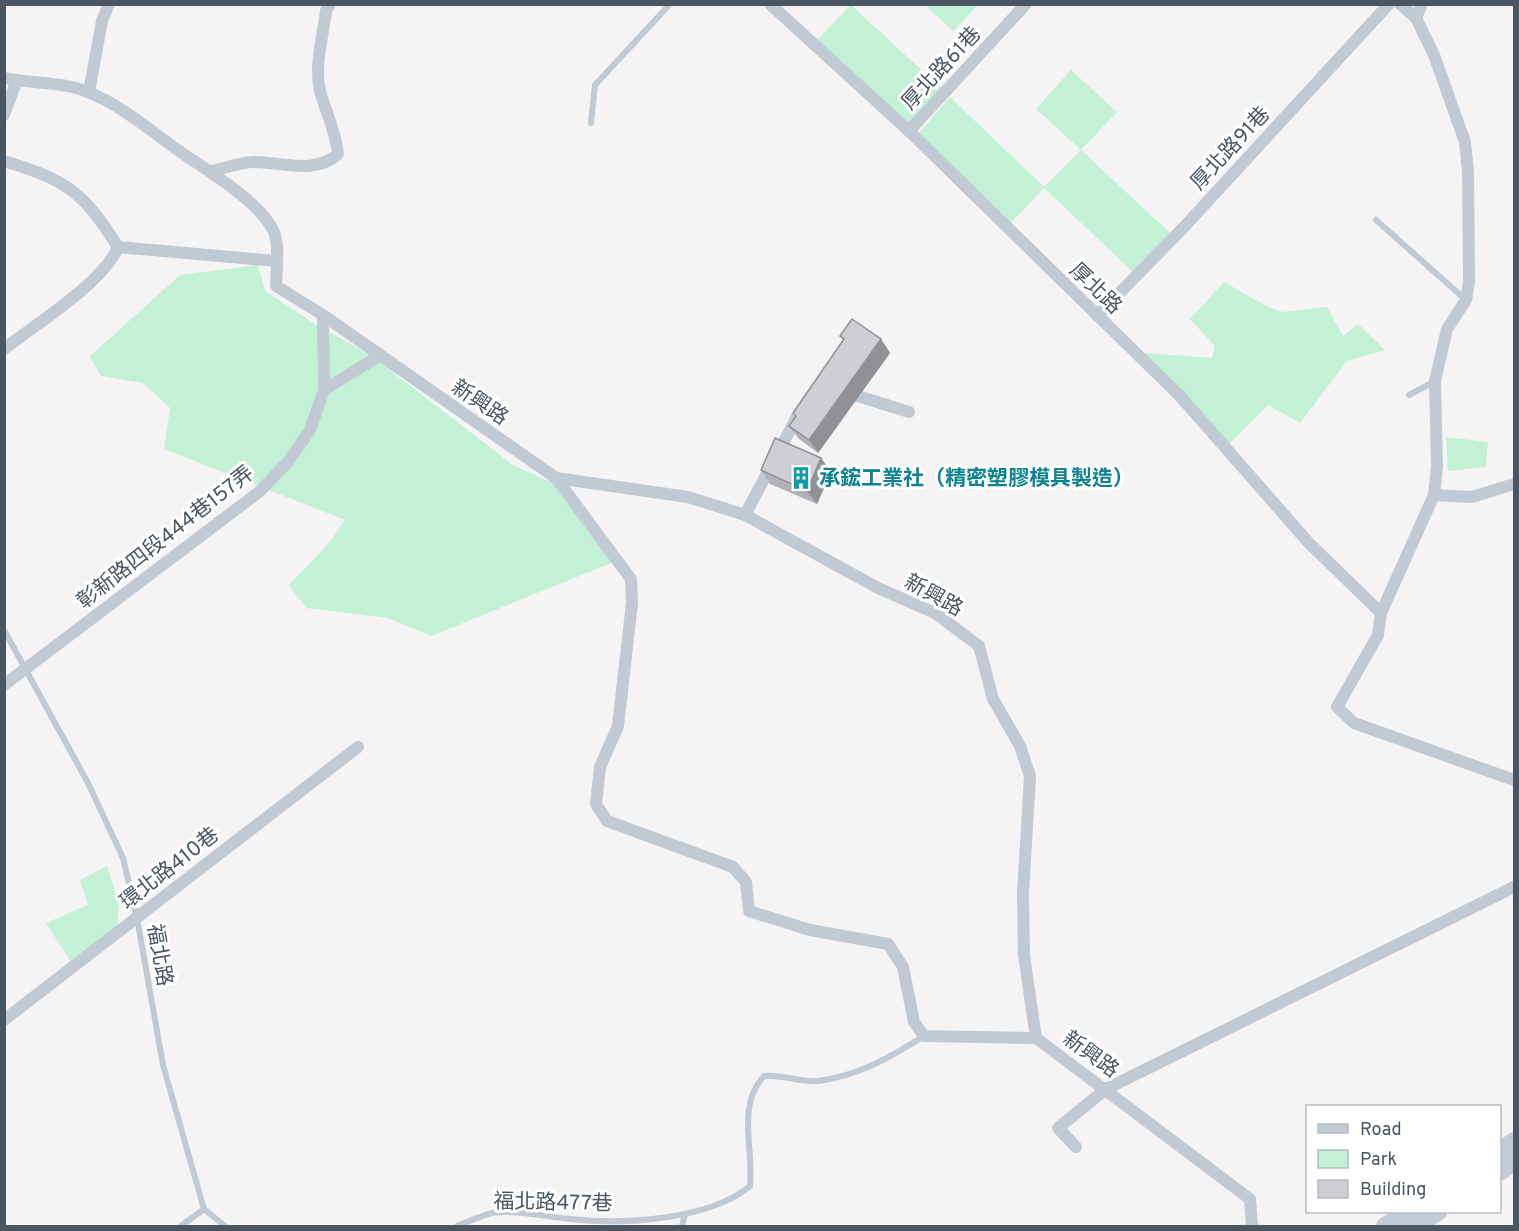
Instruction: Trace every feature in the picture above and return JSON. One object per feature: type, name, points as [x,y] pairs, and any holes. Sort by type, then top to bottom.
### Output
[{"type":"street","points":[[89,92],[102,21],[109,4]]},
{"type":"street","points":[[212,171],[252,162],[310,166],[330,161],[338,154],[336,133],[320,89],[319,59],[326,11],[330,4]]},
{"type":"street","name":"厚北路","points":[[770,4],[909,131],[1180,396],[1308,542],[1380,613]]},
{"type":"street","name":"厚北路61巷","points":[[909,131],[1026,4]]},
{"type":"street","name":"厚北路91巷","points":[[1097,316],[1184,227],[1389,4]]},
{"type":"street","points":[[1400,4],[1416,18],[1452,101],[1465,142],[1468,183],[1469,282],[1466,300],[1447,329],[1435,381],[1437,467],[1434,495],[1380,613],[1378,635],[1337,707],[1354,723],[1515,780]]},
{"type":"street","points":[[1416,18],[1422,4]]},
{"type":"street","points":[[4,115],[10,79],[37,81],[89,92],[153,130],[185,155],[212,171],[267,220],[275,234],[276,261],[118,247]]},
{"type":"street","points":[[4,161],[49,175],[74,191],[100,219],[118,247]]},
{"type":"street","points":[[4,349],[94,279],[113,259],[118,247]]},
{"type":"street","name":"新興路","points":[[276,261],[276,286],[323,315],[556,478],[688,497],[745,515],[878,588],[935,613],[979,646],[993,699],[1020,746],[1030,776],[1023,894],[1024,955],[1036,1038],[1250,1199],[1252,1227]]},
{"type":"street","points":[[323,315],[324,390]]},
{"type":"street","points":[[324,390],[379,356]]},
{"type":"street","points":[[836,389],[909,412]]},
{"type":"street","name":"彰新路四段444巷157弄","points":[[4,685],[259,492],[287,463],[310,430],[324,390]]},
{"type":"street","points":[[745,515],[804,404]]},
{"type":"street","points":[[556,478],[631,579],[632,603],[618,726],[600,767],[596,804],[608,821],[733,867],[746,882],[749,911],[810,930],[888,944],[903,967],[914,1022],[924,1036],[1036,1038]]},
{"type":"street","points":[[1434,495],[1472,497],[1515,484]]},
{"type":"street","name":"環北路410巷","points":[[4,1020],[358,747]]},
{"type":"street","points":[[1076,1147],[1058,1128],[1106,1089],[1515,887]]},
{"type":"street","points":[[1501,1150],[1515,1141]]},
{"type":"street","points":[[1501,1171],[1515,1161]]},
{"type":"street","points":[[1385,1227],[1407,1213]]},
{"type":"street","points":[[1414,1227],[1436,1213]]},
{"type":"lane","points":[[591,123],[595,86],[670,4]]},
{"type":"lane","points":[[1376,220],[1466,300]]},
{"type":"lane","points":[[1408,395],[1435,381]]},
{"type":"lane","name":"福北路","points":[[4,630],[88,783],[123,858],[137,918],[163,1065],[204,1209]]},
{"type":"lane","name":"福北路477巷","points":[[458,1227],[492,1213],[599,1222],[685,1214],[718,1206],[737,1197],[750,1186],[752,1165],[747,1109],[755,1086],[764,1076],[778,1075],[817,1081],[877,1065],[924,1036]]},
{"type":"lane","points":[[181,1227],[204,1209],[225,1227]]},
{"type":"lane","points":[[682,1227],[685,1214]]},
{"type":"green space","points":[[930,4],[978,5],[953,31],[927,7]]},
{"type":"green space","points":[[851,5],[943,90],[907,125],[814,43]]},
{"type":"green space","points":[[1071,70],[1117,112],[1081,150],[1036,109]]},
{"type":"green space","points":[[950,97],[1044,187],[1081,150],[1170,233],[1133,272],[1044,188],[1007,227],[919,133]]},
{"type":"green space","points":[[258,265],[265,291],[316,325],[369,354],[513,465],[562,487],[614,562],[431,636],[388,618],[306,608],[289,585],[330,542],[345,520],[164,449],[170,408],[143,383],[101,376],[90,356],[180,275]]},
{"type":"green space","points":[[1224,282],[1268,307],[1282,312],[1327,307],[1343,336],[1358,324],[1385,350],[1347,361],[1300,423],[1268,405],[1229,444],[1132,352],[1212,358],[1215,346],[1190,319]]},
{"type":"green space","points":[[1446,437],[1488,442],[1486,467],[1448,471]]},
{"type":"green space","points":[[107,866],[119,905],[117,927],[73,965],[46,923],[88,905],[80,880]]},
{"type":"building","points":[[852,319],[881,339],[809,440],[789,426],[796,416],[793,413],[844,339],[840,336]]},
{"type":"building","points":[[775,438],[821,458],[807,491],[761,470]]},
{"type":"place","name":"承鋐工業社（精密塑膠模具製造）","points":[[801,478]]}]
